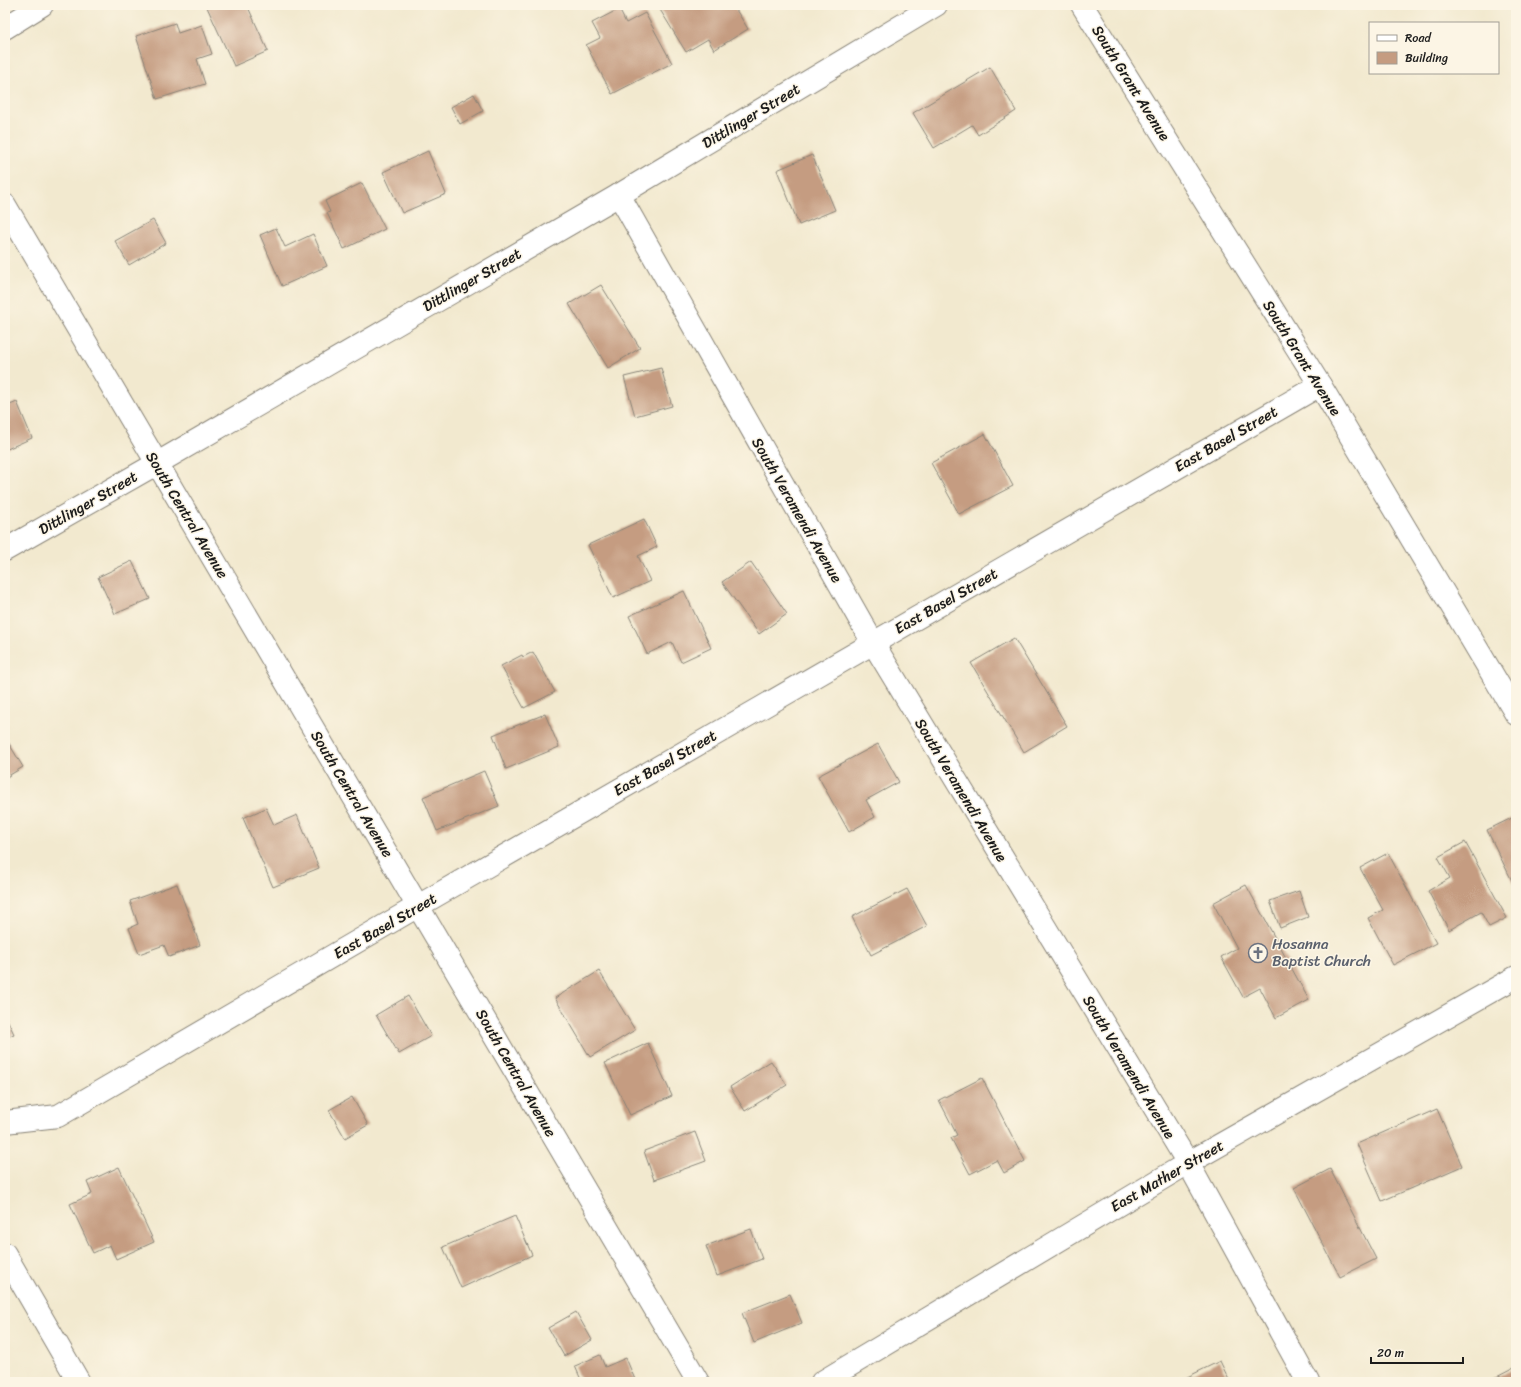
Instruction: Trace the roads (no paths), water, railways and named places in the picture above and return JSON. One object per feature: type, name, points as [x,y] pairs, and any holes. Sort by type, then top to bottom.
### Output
[{"type":"street","points":[[5,28],[42,5]]},
{"type":"street","name":"Dittlinger Street","points":[[5,550],[619,195],[936,5]]},
{"type":"street","name":"South Grant Avenue","points":[[1082,5],[1320,385],[1516,714]]},
{"type":"street","name":"South Veramendi Avenue","points":[[619,195],[873,643],[1188,1163],[1308,1382]]},
{"type":"street","name":"South Central Avenue","points":[[5,205],[156,464],[698,1382]]},
{"type":"street","name":"East Basel Street","points":[[5,1122],[58,1116],[418,906],[1320,385]]},
{"type":"street","name":"East Mather Street","points":[[822,1382],[1188,1163],[1516,977]]},
{"type":"street","points":[[5,1254],[79,1382]]},
{"type":"place","name":"Hosanna Baptist Church","points":[[1258,953]]}]
